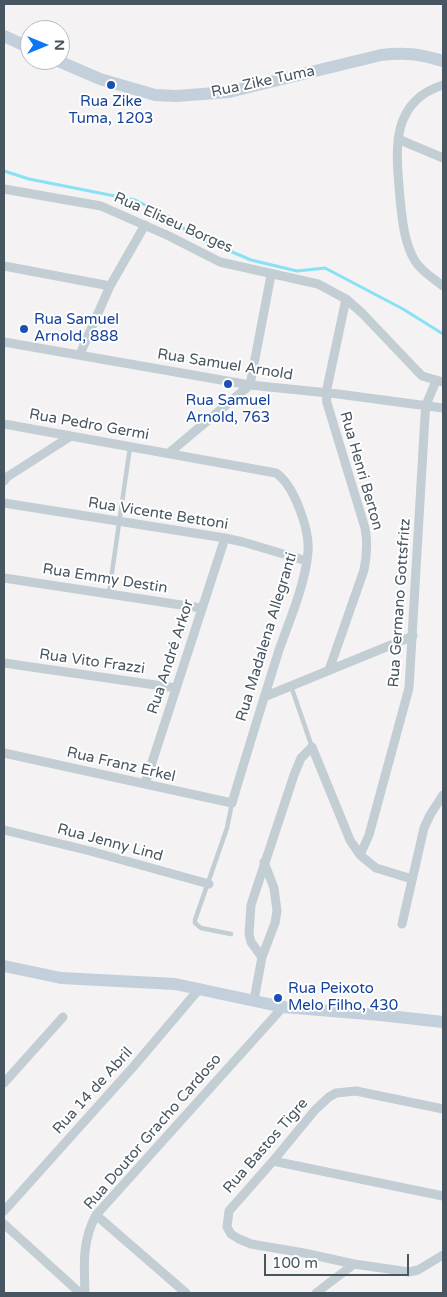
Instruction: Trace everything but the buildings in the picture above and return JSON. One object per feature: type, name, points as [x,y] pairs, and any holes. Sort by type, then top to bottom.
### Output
[{"type":"street","points":[[4,36],[20,43]]},
{"type":"street","name":"Rua Zike Tuma","points":[[70,66],[100,79],[155,95],[176,96],[229,92],[381,55],[398,53],[420,54],[443,60]]},
{"type":"street","points":[[443,85],[429,90],[412,104],[400,128],[397,157],[402,210],[409,247],[414,260],[423,271],[443,286]]},
{"type":"street","points":[[398,139],[443,158]]},
{"type":"street","name":"Rua Eliseu Borges","points":[[4,188],[101,206],[145,225],[220,262],[318,284],[346,299],[362,313],[422,376],[440,381]]},
{"type":"street","points":[[80,354],[110,286],[145,225]]},
{"type":"street","points":[[4,266],[110,286]]},
{"type":"street","points":[[169,453],[250,385],[272,275]]},
{"type":"street","points":[[326,393],[346,299]]},
{"type":"street","name":"Rua Samuel Arnold","points":[[4,342],[250,385],[443,408]]},
{"type":"street","name":"Rua Germano Gottsfritz","points":[[360,855],[368,835],[405,707],[410,681],[426,406],[440,381]]},
{"type":"street","name":"Rua Henri Berton","points":[[326,393],[340,453],[368,542],[364,570],[329,670]]},
{"type":"street","name":"Rua Pedro Germi","points":[[4,424],[169,453]]},
{"type":"street","points":[[4,481],[7,477],[70,436]]},
{"type":"street","name":"Rua Madalena Allegranti","points":[[169,453],[264,470],[280,476],[286,482],[298,506],[308,540],[307,561],[232,803]]},
{"type":"street","name":"Rua Vicente Bettoni","points":[[4,503],[225,538],[307,561]]},
{"type":"street","name":"Rua André Arkor","points":[[145,784],[225,538]]},
{"type":"street","name":"Rua Emmy Destin","points":[[4,578],[201,608]]},
{"type":"street","points":[[264,698],[412,636]]},
{"type":"street","name":"Rua Vito Frazzi","points":[[4,663],[176,688]]},
{"type":"street","points":[[262,957],[251,942],[249,934],[251,905],[297,765],[312,747],[350,840],[360,855],[376,868],[412,879]]},
{"type":"street","name":"Rua Franz Erkel","points":[[4,753],[232,803]]},
{"type":"street","points":[[402,924],[424,828],[443,795]]},
{"type":"street","name":"Rua Jenny Lind","points":[[4,830],[90,851],[208,884]]},
{"type":"street","points":[[254,1000],[262,957],[276,924],[277,911],[274,888],[264,862]]},
{"type":"street","points":[[4,966],[61,978],[149,982],[200,988],[283,1007],[443,1022]]},
{"type":"street","name":"Rua 14 de Abril","points":[[4,1211],[134,1066],[200,988]]},
{"type":"street","name":"Rua Doutor Gracho Cardoso","points":[[85,1293],[86,1239],[96,1215],[283,1007]]},
{"type":"street","points":[[4,1083],[63,1017]]},
{"type":"street","name":"Rua Bastos Tigre","points":[[443,1110],[356,1092],[336,1093],[315,1110],[229,1211],[226,1227],[231,1234],[251,1244],[354,1264],[409,1272],[418,1270],[443,1255]]},
{"type":"street","points":[[273,1161],[443,1196]]},
{"type":"street","points":[[96,1215],[186,1293]]},
{"type":"street","points":[[4,1224],[80,1293]]},
{"type":"street","points":[[316,1293],[354,1264]]},
{"type":"lane","points":[[108,593],[130,446]]},
{"type":"lane","points":[[291,686],[312,747]]},
{"type":"lane","points":[[231,934],[201,928],[195,924],[196,916],[227,828],[232,803]]},
{"type":"waterway","points":[[4,171],[29,179],[135,200],[169,217],[192,235],[251,260],[297,271],[325,268],[403,309],[443,334]]},
{"type":"place","name":"Rua Zike Tuma, 1203","points":[[111,85]]},
{"type":"place","name":"Rua Samuel Arnold, 888","points":[[24,329]]},
{"type":"place","name":"Rua Samuel Arnold, 763","points":[[228,384]]},
{"type":"place","name":"Rua Peixoto Melo Filho, 430","points":[[278,998]]}]
